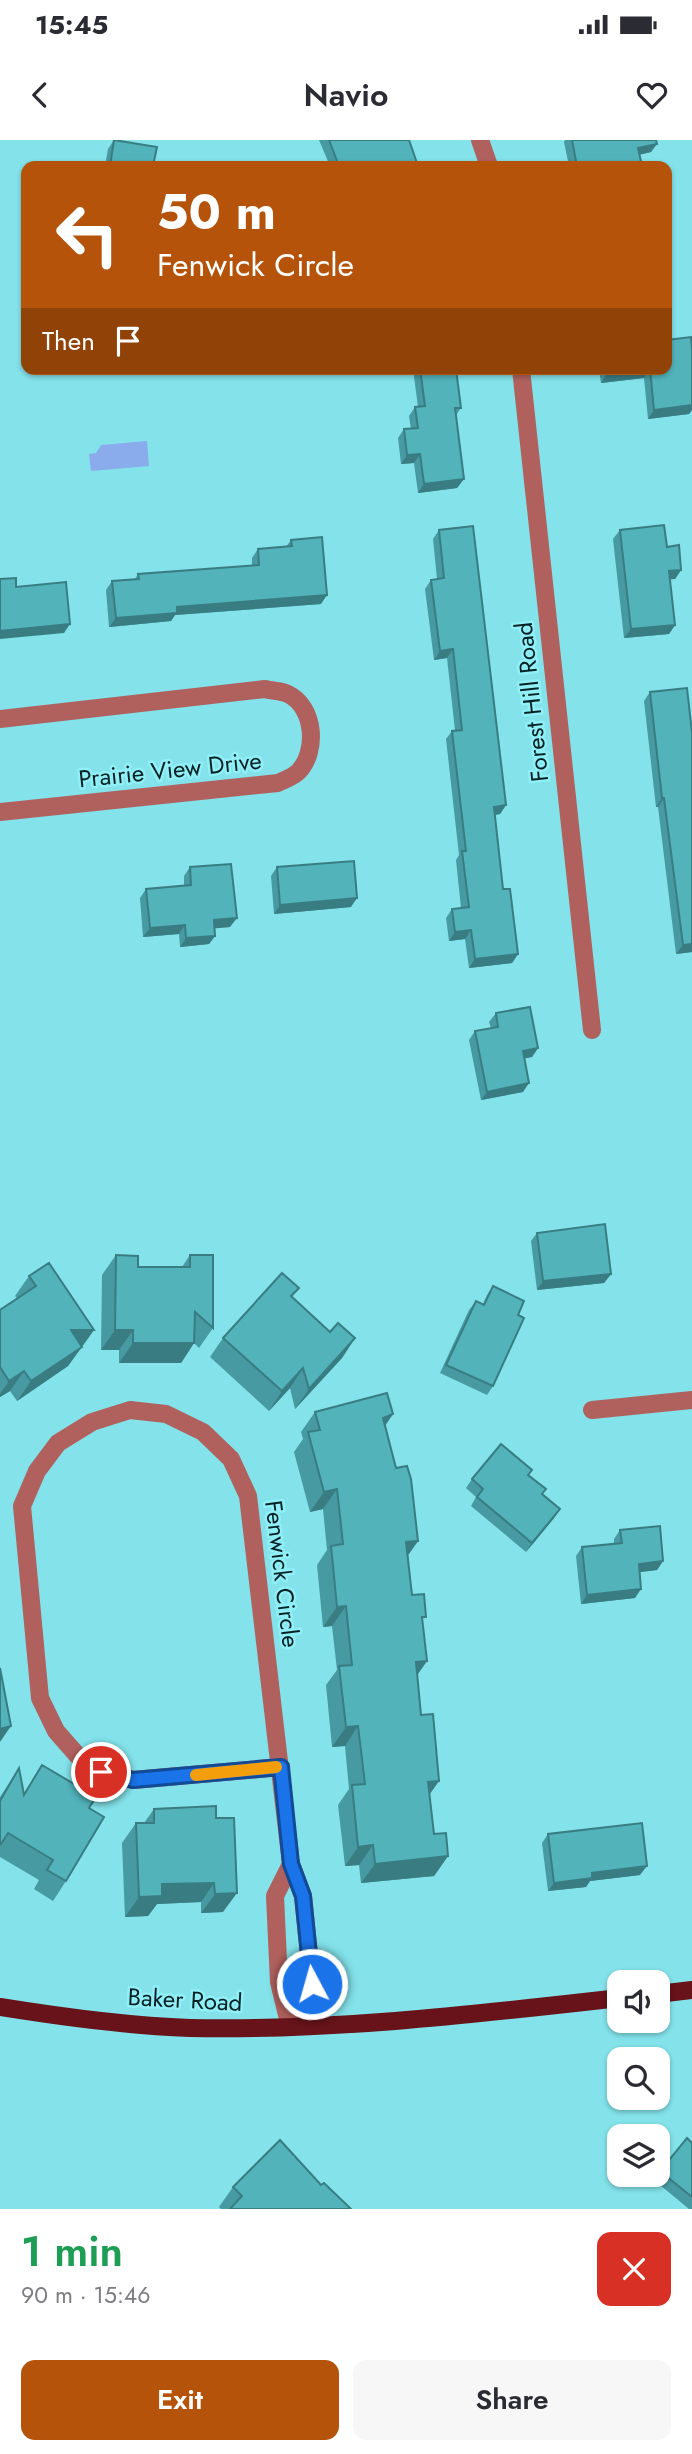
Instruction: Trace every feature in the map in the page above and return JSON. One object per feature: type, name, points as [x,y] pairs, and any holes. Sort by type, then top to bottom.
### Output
[{"type":"main road","points":[[670,1993],[692,1990]]},
{"type":"main road","name":"Baker Road","points":[[0,2007],[188,2028],[290,2027],[340,2026],[444,2017],[607,1999]]},
{"type":"street","points":[[480,140],[487,161]]},
{"type":"street","name":"Forest Hill Road","points":[[522,375],[592,1030]]},
{"type":"street","name":"Prairie View Drive","points":[[0,719],[265,690],[287,694],[303,707],[312,733],[309,756],[297,773],[278,783],[0,812]]},
{"type":"street","points":[[592,1410],[692,1400]]},
{"type":"street","name":"Fenwick Circle","points":[[281,1767],[133,1780],[101,1772],[77,1755],[56,1731],[40,1698],[22,1506],[37,1471],[58,1443],[92,1422],[130,1410],[166,1414],[203,1432],[231,1460],[248,1496],[281,1767],[291,1864],[303,1896],[312,1984],[290,2027]]},
{"type":"street","points":[[290,2027],[279,1982],[275,1896],[291,1864]]},
{"type":"water","points":[[147,441],[149,466],[91,471],[89,454],[96,453],[101,445]]},
{"type":"building","points":[[114,140],[157,147],[154,161],[111,161]]},
{"type":"building","points":[[329,140],[409,140],[416,161],[337,161]]},
{"type":"building","points":[[572,140],[656,140],[657,144],[638,148],[641,161],[576,161]]},
{"type":"building","points":[[691,337],[692,405],[654,410],[651,375],[672,375],[672,339]]},
{"type":"building","points":[[421,375],[457,375],[461,408],[455,408],[464,479],[424,484],[420,454],[407,455],[404,429],[418,428],[415,407],[425,406]]},
{"type":"building","points":[[664,525],[667,547],[679,545],[681,570],[669,571],[675,625],[631,629],[620,530]]},
{"type":"building","points":[[473,526],[506,805],[494,807],[503,889],[510,889],[518,954],[475,959],[471,930],[455,932],[452,909],[469,907],[462,851],[466,851],[452,731],[462,730],[453,649],[440,651],[431,580],[444,578],[439,530]]},
{"type":"building","points":[[322,537],[327,595],[177,607],[177,613],[116,618],[112,581],[139,579],[138,574],[259,565],[258,549],[292,546],[291,540]]},
{"type":"building","points":[[16,578],[16,587],[66,582],[70,624],[0,631],[0,579]]},
{"type":"building","points":[[687,688],[692,733],[692,944],[683,945],[650,692]]},
{"type":"building","points":[[354,861],[357,898],[280,905],[277,867]]},
{"type":"building","points":[[231,864],[237,918],[214,920],[215,936],[186,938],[185,925],[150,928],[146,889],[191,885],[190,867]]},
{"type":"building","points":[[530,1007],[538,1048],[523,1051],[529,1083],[487,1092],[475,1031],[498,1027],[496,1013]]},
{"type":"building","points":[[605,1224],[611,1274],[543,1281],[537,1233]]},
{"type":"building","points":[[116,1255],[138,1256],[138,1267],[190,1267],[190,1255],[213,1255],[213,1328],[195,1312],[194,1343],[133,1343],[133,1330],[115,1330]]},
{"type":"building","points":[[49,1263],[94,1330],[71,1330],[82,1347],[31,1381],[24,1371],[9,1381],[0,1367],[0,1310],[36,1286],[29,1276]]},
{"type":"building","points":[[282,1273],[299,1288],[291,1296],[330,1332],[338,1323],[355,1338],[309,1389],[303,1368],[282,1391],[223,1338]]},
{"type":"building","points":[[493,1286],[524,1301],[518,1315],[524,1318],[493,1386],[446,1365],[476,1301],[484,1305]]},
{"type":"building","points":[[387,1393],[393,1414],[383,1418],[396,1468],[407,1466],[411,1479],[418,1541],[406,1542],[412,1595],[424,1594],[426,1617],[422,1617],[427,1661],[416,1662],[421,1715],[433,1714],[439,1781],[428,1782],[434,1834],[446,1833],[448,1856],[375,1864],[373,1845],[358,1847],[352,1785],[365,1784],[358,1726],[346,1727],[339,1666],[352,1665],[346,1606],[337,1607],[331,1546],[343,1544],[337,1489],[324,1492],[308,1432],[320,1430],[315,1412]]},
{"type":"building","points":[[501,1444],[532,1470],[528,1475],[546,1489],[542,1494],[560,1509],[532,1543],[477,1497],[483,1489],[472,1479]]},
{"type":"building","points":[[660,1526],[663,1561],[639,1564],[641,1589],[587,1595],[582,1547],[622,1543],[620,1530]]},
{"type":"building","points":[[0,1668],[11,1726],[0,1729]]},
{"type":"building","points":[[42,1765],[96,1797],[89,1808],[104,1817],[66,1881],[47,1870],[53,1860],[8,1833],[0,1843],[0,1801],[19,1768],[24,1795]]},
{"type":"building","points":[[216,1806],[216,1818],[234,1818],[237,1893],[215,1894],[214,1883],[162,1884],[162,1896],[139,1897],[136,1823],[154,1823],[154,1809]]},
{"type":"building","points":[[642,1823],[647,1866],[592,1873],[592,1878],[554,1883],[548,1834]]},
{"type":"building","points":[[687,2138],[692,2143],[692,2197],[670,2179],[670,2159]]},
{"type":"building","points":[[280,2140],[321,2185],[324,2183],[351,2209],[230,2209],[242,2196],[233,2187]]},
{"type":"slow traffic","points":[[196,1775],[276,1767]]},
{"type":"route","points":[[101,1772],[133,1780],[281,1767],[291,1864],[303,1896],[312,1984]]}]
